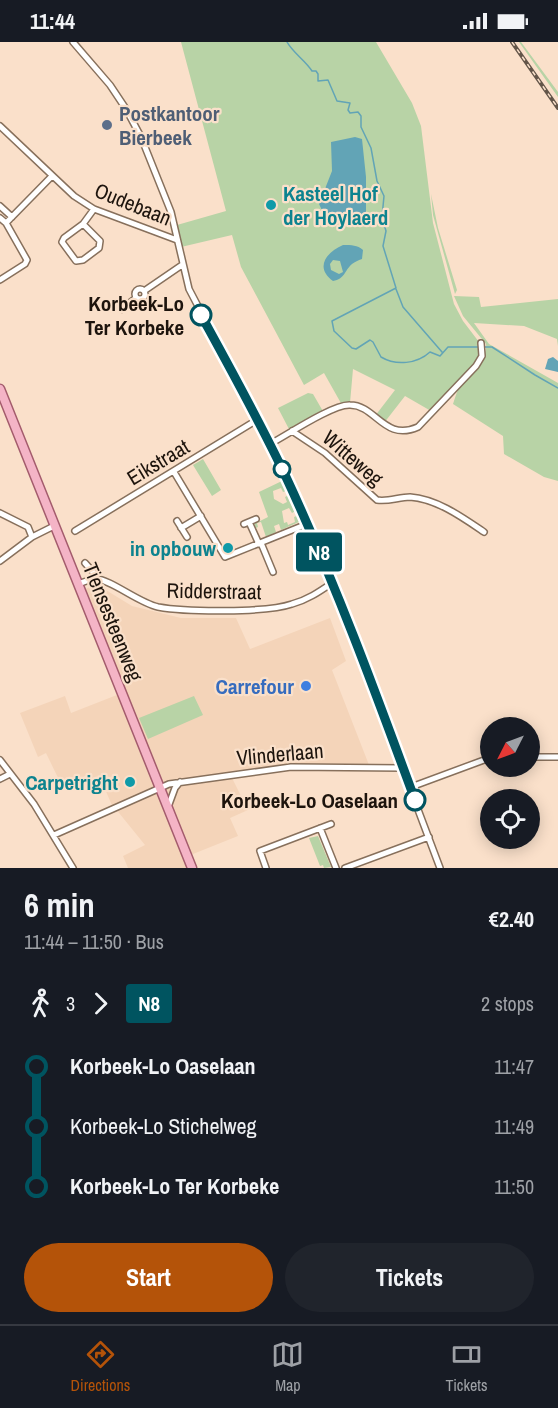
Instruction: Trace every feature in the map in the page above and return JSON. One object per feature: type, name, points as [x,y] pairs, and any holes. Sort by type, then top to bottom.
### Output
[{"type":"main road","name":"Tiensesteenweg","points":[[0,389],[192,868]]},
{"type":"street","points":[[73,42],[102,74],[130,116],[168,205],[177,240]]},
{"type":"street","name":"Oudebaan","points":[[0,126],[74,196],[94,209],[177,240],[192,296],[270,444],[332,583],[440,868]]},
{"type":"street","points":[[6,223],[52,176]]},
{"type":"street","points":[[0,206],[12,217]]},
{"type":"street","points":[[83,224],[100,241],[99,248],[83,260],[76,261],[62,242],[83,224],[94,209]]},
{"type":"street","points":[[0,218],[6,223],[27,260],[25,264],[0,280]]},
{"type":"street","points":[[122,309],[136,298],[142,298],[144,291],[182,265]]},
{"type":"street","points":[[292,431],[330,411],[350,405],[356,406],[389,427],[400,431],[418,427],[476,366],[482,356],[482,343]]},
{"type":"street","name":"Eikstraat","points":[[75,531],[257,420]]},
{"type":"street","name":"Witteweg","points":[[270,444],[292,431],[325,453],[377,500],[408,497],[426,501],[448,510],[484,532]]},
{"type":"street","points":[[174,472],[225,557],[307,524]]},
{"type":"street","points":[[0,513],[28,527],[32,537]]},
{"type":"street","points":[[182,528],[201,516]]},
{"type":"street","points":[[256,519],[247,523],[273,572]]},
{"type":"street","points":[[177,521],[187,537]]},
{"type":"street","points":[[0,561],[32,537],[54,526]]},
{"type":"street","points":[[78,585],[95,579],[94,573],[85,563]]},
{"type":"street","name":"Ridderstraat","points":[[95,579],[103,580],[134,598],[157,607],[186,610],[261,609],[289,605],[311,597],[332,583]]},
{"type":"street","points":[[540,757],[558,757]]},
{"type":"street","points":[[0,760],[34,804],[73,868]]},
{"type":"street","points":[[411,787],[480,761]]},
{"type":"street","name":"Vlinderlaan","points":[[54,835],[160,788],[180,782],[288,767],[404,768]]},
{"type":"street","points":[[0,779],[10,774]]},
{"type":"street","points":[[168,807],[175,788],[180,782]]},
{"type":"street","points":[[266,868],[260,851],[331,824]]},
{"type":"street","points":[[320,828],[336,868]]},
{"type":"street","points":[[345,868],[429,837]]},
{"type":"shaded area","points":[[96,584],[132,606],[181,618],[236,618],[250,649],[330,618],[346,661],[332,670],[369,765],[328,764],[267,767],[229,772],[248,810],[230,818],[238,836],[188,856],[192,868],[128,868],[123,856],[145,845],[113,808],[105,789],[94,782],[90,774],[62,786],[46,753],[38,757],[20,713],[65,696],[71,713],[122,693],[81,591]]},
{"type":"green space","points":[[181,42],[376,42],[412,103],[421,126],[433,223],[454,304],[463,321],[479,342],[481,350],[476,364],[431,411],[405,396],[384,423],[375,416],[395,390],[353,369],[350,403],[342,405],[324,373],[304,385],[241,267],[232,235],[181,247],[177,225],[226,211]]},
{"type":"green space","points":[[519,42],[558,92],[558,97]]},
{"type":"green space","points":[[431,194],[438,228],[457,290],[455,294],[433,215]]},
{"type":"green space","points":[[454,296],[479,297],[481,307],[558,299],[558,346],[557,339],[524,326],[474,323],[489,344],[558,383],[558,481],[544,477],[504,454],[503,436],[453,404],[463,380],[481,362],[486,351],[486,344],[463,316]]},
{"type":"green space","points":[[308,393],[313,394],[324,413],[290,431],[278,408]]},
{"type":"green space","points":[[203,459],[221,490],[212,496],[193,465]]},
{"type":"green space","points":[[284,480],[289,490],[283,492],[281,488],[273,491],[274,499],[283,504],[287,502],[285,497],[291,494],[297,510],[292,513],[289,508],[282,511],[284,523],[287,522],[288,525],[295,522],[294,517],[299,515],[301,521],[281,530],[279,524],[274,526],[276,532],[266,537],[261,522],[257,523],[256,528],[254,524],[268,517],[259,492]]},
{"type":"green space","points":[[194,696],[203,715],[148,739],[139,718]]},
{"type":"green space","points":[[318,836],[331,867],[320,866],[309,838]]},
{"type":"water","points":[[355,137],[362,139],[368,219],[363,217],[355,223],[327,221],[319,204],[332,171],[331,142]]},
{"type":"water","points":[[343,245],[359,247],[363,250],[362,259],[352,264],[342,277],[333,281],[324,270],[325,260]],"holes":[[[333,260],[340,261],[343,272],[339,274],[331,270],[330,264]]]},
{"type":"water","points":[[553,357],[558,361],[558,372],[545,369],[548,359]]},
{"type":"waterway","points":[[287,42],[312,71],[316,71],[318,81],[328,80],[337,101],[350,103],[348,110],[350,113],[358,112],[361,116],[361,127],[371,148],[377,181],[384,196],[382,217],[386,231],[383,246],[396,288],[332,321],[334,331],[352,348],[356,349],[370,340],[381,357],[400,363],[419,359],[430,352],[440,356],[448,347],[480,347]]},
{"type":"waterway","points":[[396,289],[403,307],[442,352]]},
{"type":"waterway","points":[[485,347],[492,347],[558,388]]},
{"type":"railway","points":[[512,42],[558,108]]},
{"type":"bus line","name":"N8","points":[[201,315],[270,444],[302,511],[415,800]]},
{"type":"place","name":"Postkantoor Bierbeek","points":[[107,125]]},
{"type":"place","name":"Kasteel Hof der Hoylaerd","points":[[271,205]]},
{"type":"place","name":"Korbeek-Lo Ter Korbeke","points":[[201,315]]},
{"type":"place","name":"in opbouw","points":[[228,548]]},
{"type":"place","name":"Carrefour","points":[[306,686]]},
{"type":"place","name":"Carpetright","points":[[130,782]]},
{"type":"place","name":"Korbeek-Lo Oaselaan","points":[[415,800]]}]
